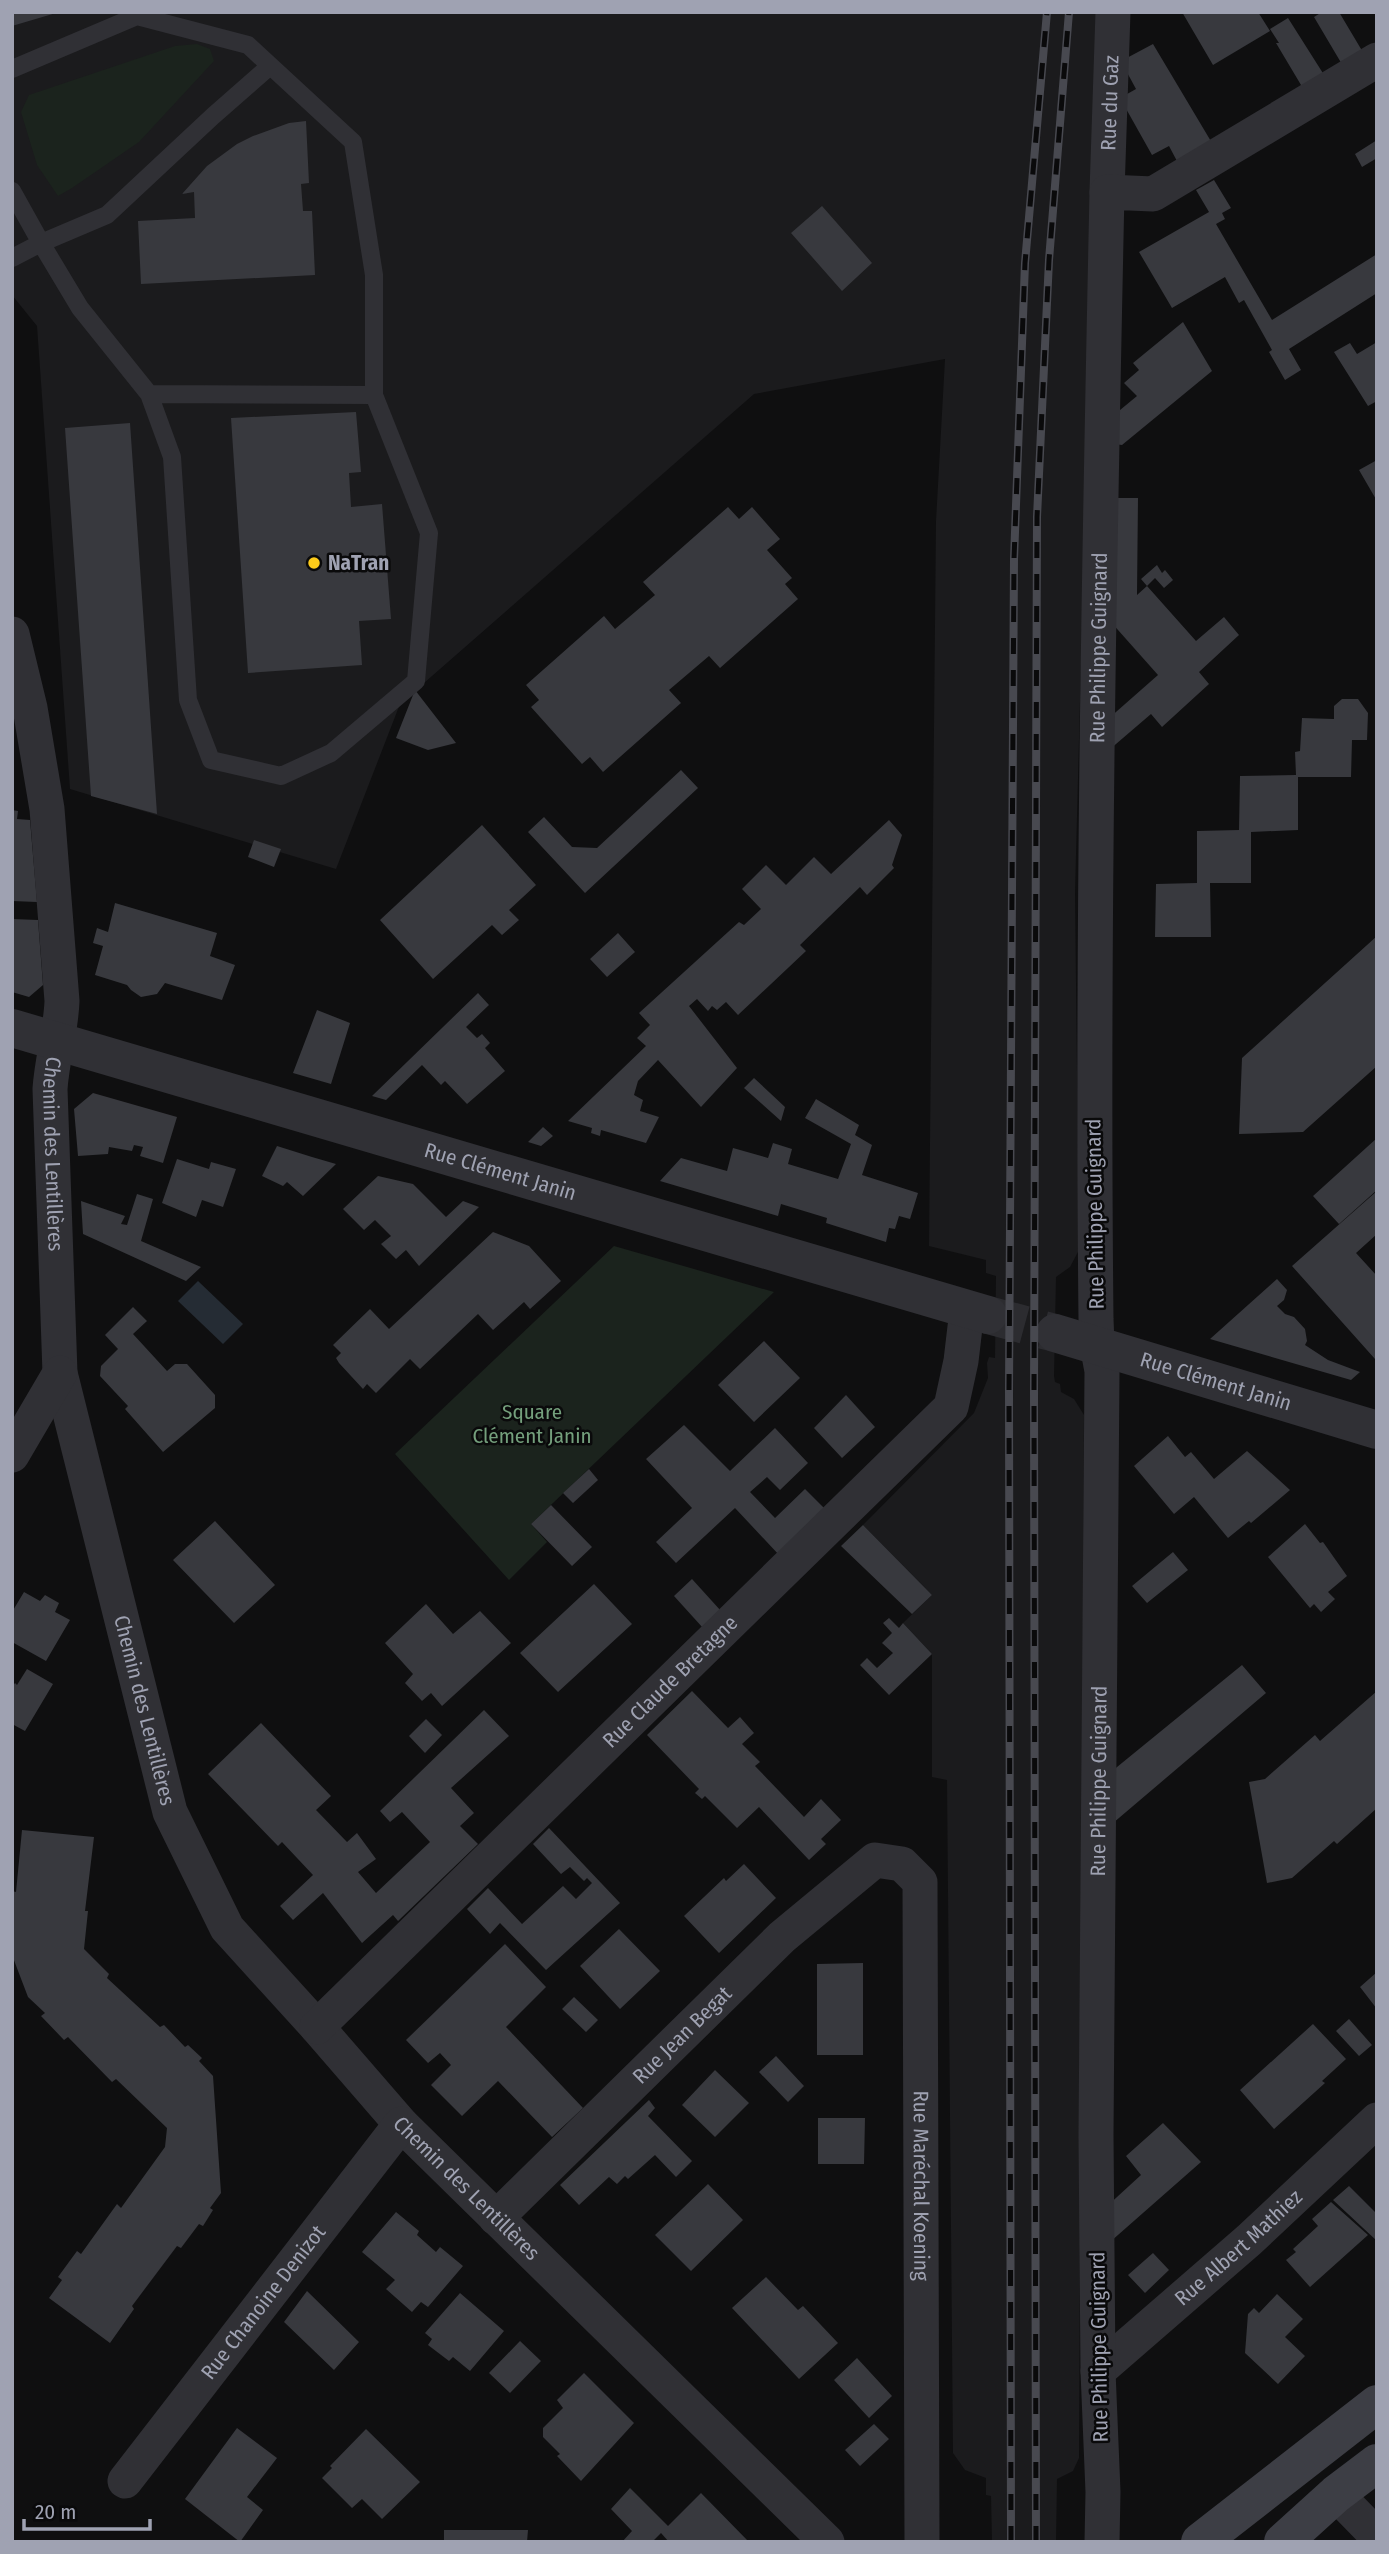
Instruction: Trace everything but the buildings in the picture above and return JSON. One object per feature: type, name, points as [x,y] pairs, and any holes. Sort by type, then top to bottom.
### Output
[{"type":"main road","points":[[1200,2542],[1377,2404]]},
{"type":"main road","points":[[1283,2542],[1336,2494],[1377,2463]]},
{"type":"street","name":"Rue du Gaz","points":[[1107,192],[1113,12]]},
{"type":"street","points":[[1107,192],[1153,194],[1377,60]]},
{"type":"street","name":"Rue Philippe Guignard","points":[[1102,2542],[1104,2493],[1098,2371],[1097,1818],[1102,1370],[1097,1344],[1093,1080],[1099,540],[1107,192]]},
{"type":"street","name":"Chemin des Lentillères","points":[[12,634],[30,708],[47,809],[62,1001],[50,1089],[60,1373],[170,1811],[227,1928],[401,2124],[827,2542]]},
{"type":"street","name":"Rue Clément Janin","points":[[12,1028],[977,1312]]},
{"type":"street","name":"Rue Claude Bretagne","points":[[317,2027],[951,1407],[961,1361],[977,1312]]},
{"type":"street","name":"Rue Clément Janin","points":[[1055,1333],[1377,1430]]},
{"type":"street","points":[[12,1455],[60,1373]]},
{"type":"street","name":"Rue Jean Begat","points":[[496,2218],[782,1937],[875,1860]]},
{"type":"street","name":"Rue Maréchal Koening","points":[[875,1860],[902,1864],[920,1882],[922,2542]]},
{"type":"street","name":"Rue Albert Mathiez","points":[[1098,2371],[1248,2240],[1377,2119]]},
{"type":"street","name":"Rue Chanoine Denizot","points":[[125,2481],[401,2124]]},
{"type":"street","points":[[1336,2494],[1377,2536]]},
{"type":"lane","points":[[12,69],[137,16],[248,45],[354,142],[374,275],[374,395],[429,533],[416,681],[331,753],[281,776],[211,760],[188,700],[172,457],[149,394],[80,308],[12,191]]},
{"type":"lane","points":[[12,258],[107,215],[270,66]]},
{"type":"lane","points":[[149,394],[374,395]]},
{"type":"shaded area","points":[[12,12],[1098,12],[1075,893],[1079,1250],[1070,1267],[1056,1277],[1054,1376],[1055,1382],[1060,1384],[1061,1392],[1074,1399],[1084,1415],[1079,2458],[1073,2471],[1057,2479],[1056,2542],[992,2542],[991,2496],[986,2495],[986,2478],[965,2470],[953,2453],[947,1780],[932,1777],[932,1654],[903,1623],[932,1595],[863,1525],[974,1413],[988,1378],[989,1357],[995,1358],[996,1276],[986,1273],[986,1260],[929,1246],[936,521],[945,359],[754,394],[400,704],[336,869],[70,789],[37,326],[12,295]]},
{"type":"shaded area","points":[[198,1281],[243,1324],[223,1344],[178,1301]]},
{"type":"green space","points":[[197,44],[210,49],[214,61],[139,142],[58,196],[37,165],[21,112],[29,95],[175,46]]},
{"type":"green space","name":"Square Clément Janin","points":[[614,1246],[774,1292],[531,1524],[547,1542],[509,1580],[395,1454]]},
{"type":"tunnel","points":[[988,1315],[1055,1333]]},
{"type":"railway","points":[[1011,2542],[1009,1391],[1014,559],[1025,263],[1047,12]]},
{"type":"railway","points":[[1036,2542],[1034,1393],[1037,517],[1049,260],[1069,12]]},
{"type":"place","name":"NaTran","points":[[314,563]]}]
